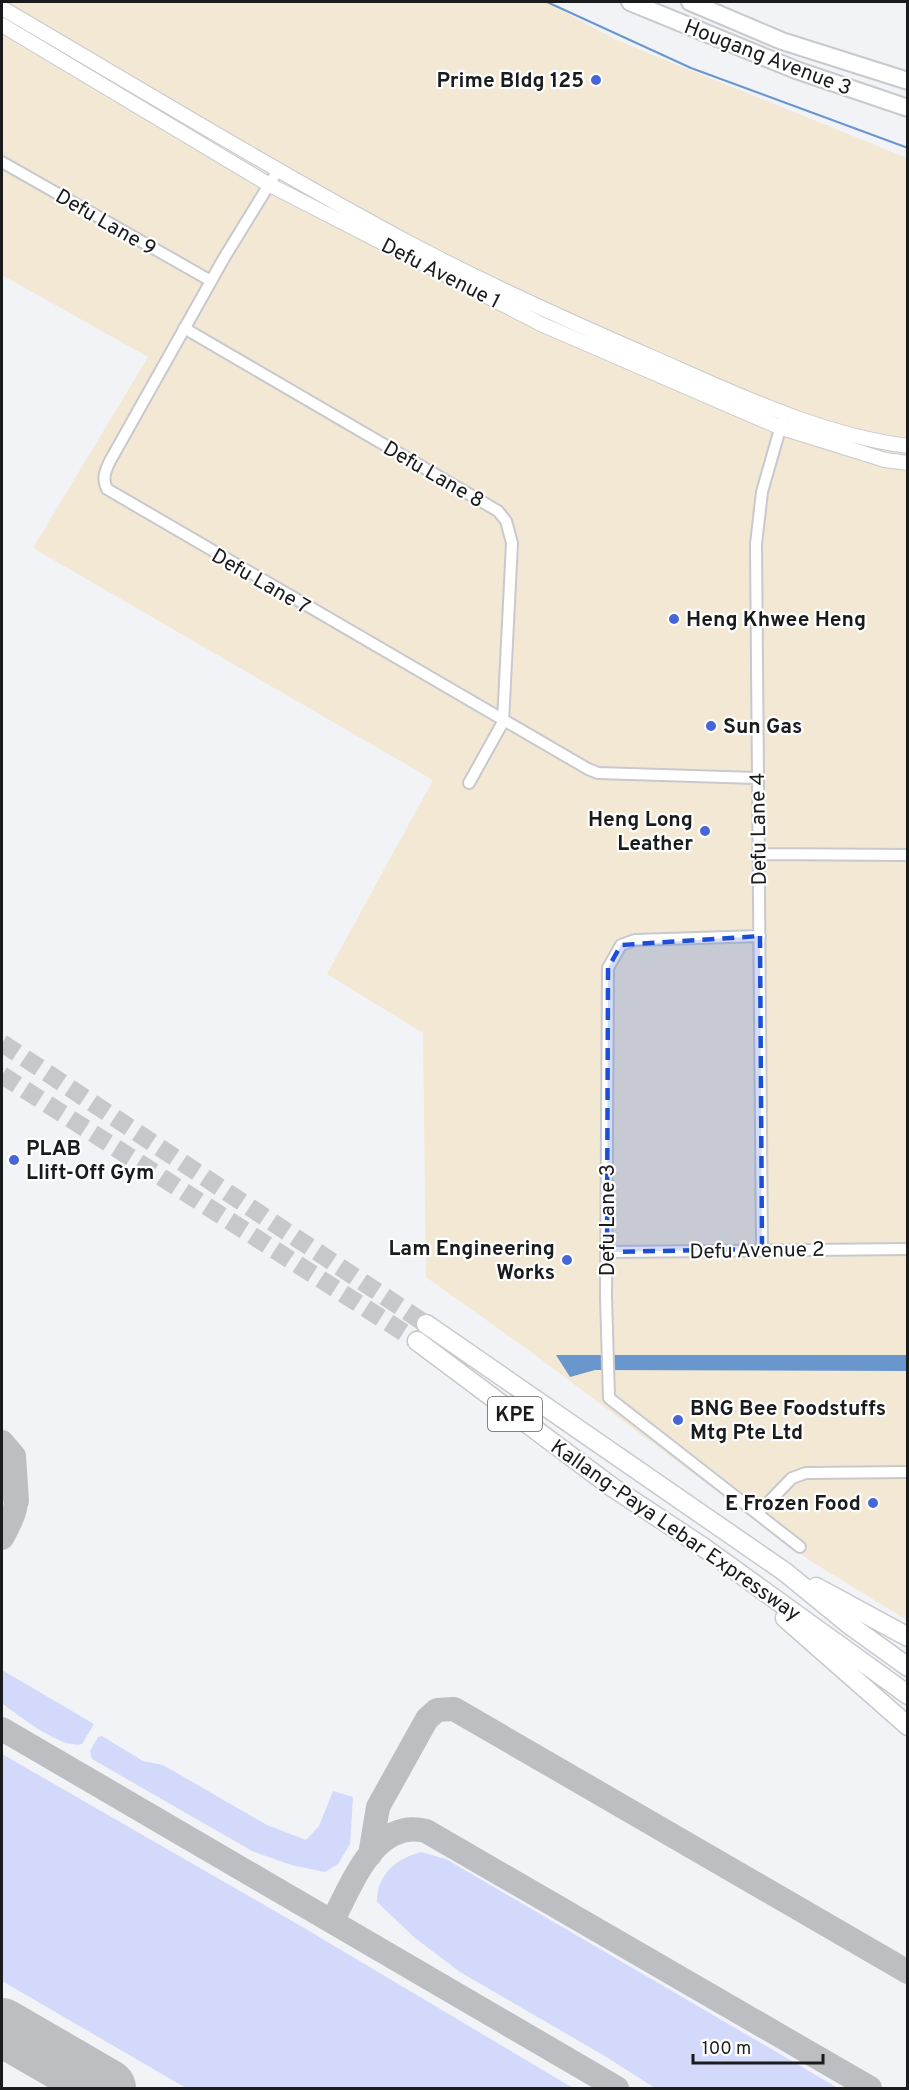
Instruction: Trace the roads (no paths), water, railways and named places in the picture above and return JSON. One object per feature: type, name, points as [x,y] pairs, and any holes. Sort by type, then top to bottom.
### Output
[{"type":"highway","name":"Hougang Avenue 3","points":[[630,2],[796,70],[908,108]]},
{"type":"highway","name":"Hougang Avenue 3","points":[[690,2],[782,41],[908,81]]},
{"type":"highway","points":[[782,41],[784,55],[796,70]]},
{"type":"highway","name":"Kallang-Paya Lebar Expressway","points":[[426,1324],[785,1572],[850,1626],[908,1667]]},
{"type":"highway","name":"Kallang-Paya Lebar Expressway","points":[[417,1341],[612,1487],[748,1580],[908,1695]]},
{"type":"highway","points":[[785,1572],[908,1637]]},
{"type":"highway","points":[[748,1580],[798,1631],[908,1726]]},
{"type":"main road","name":"Defu Avenue 1","points":[[2,8],[278,170],[416,246],[549,312],[786,413],[855,435],[908,446]]},
{"type":"main road","name":"Defu Avenue 1","points":[[2,25],[268,184],[543,325],[780,427],[885,460],[908,463]]},
{"type":"street","name":"Defu Lane 9","points":[[2,162],[211,281]]},
{"type":"street","name":"Defu Lane 7","points":[[278,170],[211,281],[104,472],[104,483],[107,489],[503,722],[598,773],[756,778]]},
{"type":"street","name":"Defu Lane 8","points":[[184,328],[498,511],[506,521],[512,543],[503,722]]},
{"type":"street","name":"Defu Lane 4","points":[[762,1249],[760,936],[756,778],[756,544],[762,492],[786,413]]},
{"type":"street","points":[[469,783],[503,722]]},
{"type":"street","points":[[758,854],[908,855]]},
{"type":"street","name":"Defu Lane 3","points":[[760,936],[635,940],[621,945],[612,957],[608,968],[609,1398],[800,1547]]},
{"type":"street","name":"Defu Avenue 2","points":[[607,1252],[908,1249]]},
{"type":"street","points":[[758,1513],[792,1478],[806,1473],[908,1472]]},
{"type":"water","points":[[556,1355],[907,1355],[908,1371],[595,1370],[570,1377]]},
{"type":"waterway","points":[[547,2],[691,68],[908,148]]},
{"type":"tunnel","points":[[2,1043],[426,1324]]},
{"type":"tunnel","points":[[2,1075],[417,1341]]},
{"type":"place","name":"Prime Bldg 125","points":[[596,80]]},
{"type":"place","name":"Heng Khwee Heng","points":[[674,619]]},
{"type":"place","name":"Sun Gas","points":[[711,726]]},
{"type":"place","name":"Heng Long Leather","points":[[705,831]]},
{"type":"place","name":"PLAB LIift-Off Gym","points":[[14,1160]]},
{"type":"place","name":"Lam Engineering Works","points":[[567,1260]]},
{"type":"place","name":"BNG Bee Foodstuffs Mtg Pte Ltd","points":[[678,1420]]},
{"type":"place","name":"E Frozen Food","points":[[873,1503]]}]
